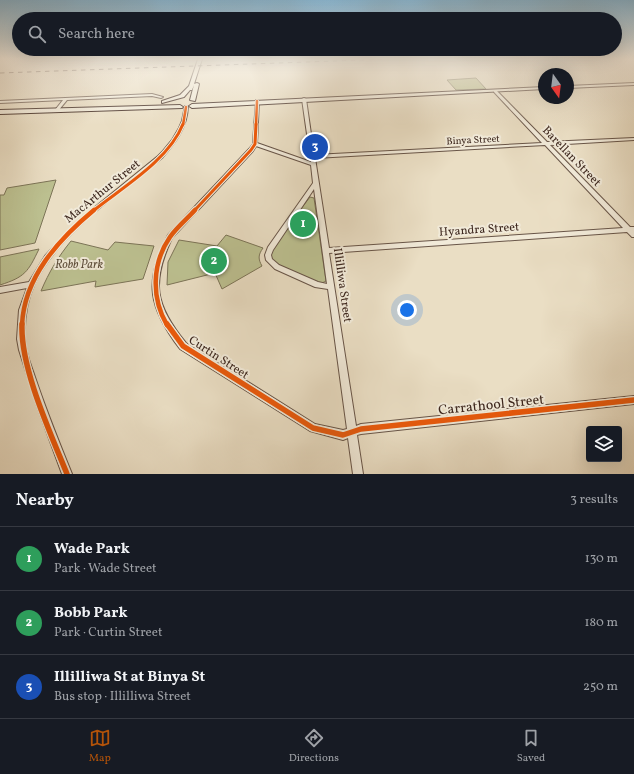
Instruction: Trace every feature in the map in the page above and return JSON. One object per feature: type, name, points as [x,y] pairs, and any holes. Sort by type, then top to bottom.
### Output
[{"type":"main road","points":[[183,104],[193,81]]},
{"type":"main road","points":[[193,103],[199,81]]},
{"type":"main road","points":[[574,87],[634,84]]},
{"type":"main road","points":[[152,105],[177,99],[192,85]]},
{"type":"main road","points":[[0,112],[136,107],[193,103],[257,102],[538,88]]},
{"type":"main road","points":[[136,107],[183,104]]},
{"type":"street","name":"Barellan Street","points":[[495,91],[632,229],[634,235]]},
{"type":"street","points":[[0,102],[152,95],[161,97]]},
{"type":"street","points":[[57,110],[66,99]]},
{"type":"street","name":"Illilliwa Street","points":[[304,99],[358,474]]},
{"type":"street","points":[[257,102],[255,144],[314,164]]},
{"type":"street","name":"MacArthur Street","points":[[67,474],[47,424],[21,340],[21,325],[25,303],[31,284],[53,249],[69,232],[160,157],[180,130],[183,104]]},
{"type":"street","name":"Binya Street","points":[[313,157],[634,139]]},
{"type":"street","name":"Curtin Street","points":[[255,144],[183,222],[166,244],[158,265],[155,282],[159,311],[169,330],[183,346],[214,367],[313,428],[343,435],[352,432]]},
{"type":"street","points":[[316,183],[270,249],[268,255],[269,260],[277,267],[317,285],[331,286]]},
{"type":"street","name":"Hyandra Street","points":[[326,250],[632,229]]},
{"type":"street","points":[[0,290],[31,284]]},
{"type":"street","name":"Carrathool Street","points":[[352,432],[361,429],[634,400]]},
{"type":"green space","points":[[448,81],[479,81],[486,89],[456,90]]},
{"type":"green space","points":[[56,180],[35,243],[0,250],[0,195],[4,195],[7,188]]},
{"type":"green space","points":[[310,197],[314,198],[326,281],[320,284],[276,265],[270,257],[270,249]]},
{"type":"green space","points":[[226,235],[263,248],[259,257],[262,266],[222,289],[215,273],[167,285],[168,262],[179,240],[217,246]]},
{"type":"green space","name":"Robb Park","points":[[71,241],[108,250],[115,242],[154,246],[143,279],[95,287],[96,281],[41,291],[54,265]]},
{"type":"green space","points":[[39,249],[25,273],[0,285],[0,257]]},
{"type":"cycle path","points":[[257,101],[255,144],[170,237],[162,253],[155,281],[156,294],[159,307],[165,320],[183,346],[313,428],[343,435],[361,429],[634,400]]},
{"type":"cycle path","points":[[67,474],[24,356],[21,339],[23,310],[32,283],[47,258],[68,234],[91,213],[160,157],[178,134],[184,121],[186,107]]},
{"type":"place","name":"Illilliwa St at Binya St","points":[[315,147]]},
{"type":"place","name":"Wade Park","points":[[303,224]]},
{"type":"place","name":"Bobb Park","points":[[214,261]]}]
